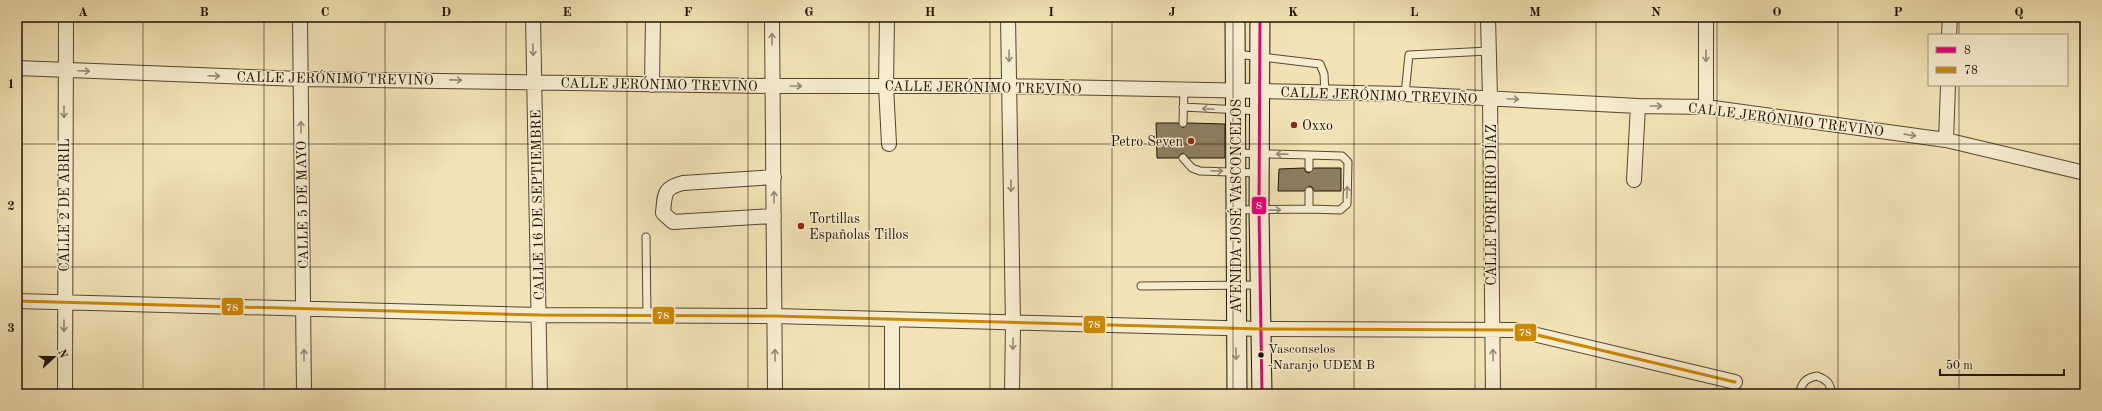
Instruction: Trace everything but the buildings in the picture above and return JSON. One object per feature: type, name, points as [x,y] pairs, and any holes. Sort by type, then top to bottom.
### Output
[{"type":"main road","name":"AVENIDA JOSÉ VASCONCELOS","points":[[1235,17],[1237,394]]},
{"type":"main road","name":"AVENIDA JOSÉ VASCONCELOS","points":[[1260,17],[1259,210],[1262,394]]},
{"type":"street","name":"CALLE 2 DE ABRIL","points":[[64,394],[64,70],[66,17]]},
{"type":"street","name":"CALLE 5 DE MAYO","points":[[300,17],[304,394]]},
{"type":"street","name":"CALLE 16 DE SEPTIEMBRE","points":[[532,17],[540,315],[540,394]]},
{"type":"street","points":[[652,85],[653,17]]},
{"type":"street","points":[[772,17],[775,394]]},
{"type":"street","points":[[887,17],[886,86],[889,144]]},
{"type":"street","points":[[1008,17],[1013,324],[1012,394]]},
{"type":"street","name":"CALLE PORFIRIO DÍAZ","points":[[1488,17],[1493,394]]},
{"type":"street","points":[[1706,17],[1706,107]]},
{"type":"street","points":[[1949,34],[1950,17]]},
{"type":"street","name":"CALLE JERÓNIMO TREVIÑO","points":[[17,68],[300,79],[652,85],[1009,86],[1325,94],[1405,94],[1638,106],[1706,107],[1946,140],[2085,173]]},
{"type":"street","points":[[1946,140],[1948,86]]},
{"type":"street","points":[[1634,180],[1638,106]]},
{"type":"street","points":[[774,177],[683,183],[670,186],[665,193],[663,213],[673,222],[774,216]]},
{"type":"street","points":[[17,301],[540,315],[774,316],[1013,324],[1236,327],[1261,329],[1516,330],[1735,382]]},
{"type":"street","points":[[892,320],[892,394]]},
{"type":"lane","points":[[1405,94],[1409,55],[1489,52]]},
{"type":"lane","points":[[1235,54],[1320,64],[1324,74],[1325,94]]},
{"type":"lane","points":[[1183,124],[1184,90]]},
{"type":"lane","points":[[1183,107],[1260,111]]},
{"type":"lane","points":[[1184,158],[1192,168],[1200,171],[1236,163],[1259,154],[1342,156],[1348,162],[1347,204],[1340,210],[1236,210]]},
{"type":"lane","points":[[1309,155],[1309,168]]},
{"type":"lane","points":[[1236,163],[1259,173]]},
{"type":"lane","points":[[1309,191],[1309,209]]},
{"type":"lane","points":[[646,237],[647,315]]},
{"type":"lane","points":[[1141,286],[1260,285]]},
{"type":"lane","points":[[1800,394],[1802,383],[1817,376],[1826,380],[1831,386],[1831,394]]},
{"type":"transit line","name":"8","points":[[1260,17],[1259,210],[1262,394]]},
{"type":"transit line","name":"78","points":[[17,301],[540,315],[774,316],[1261,329],[1516,330],[1735,382]]},
{"type":"place","name":"Oxxo","points":[[1294,125]]},
{"type":"place","name":"Petro Seven","points":[[1191,141]]},
{"type":"place","name":"Tortillas Españolas Tillos","points":[[801,226]]},
{"type":"place","name":"Vasconselos -Naranjo UDEM B","points":[[1261,355]]}]
